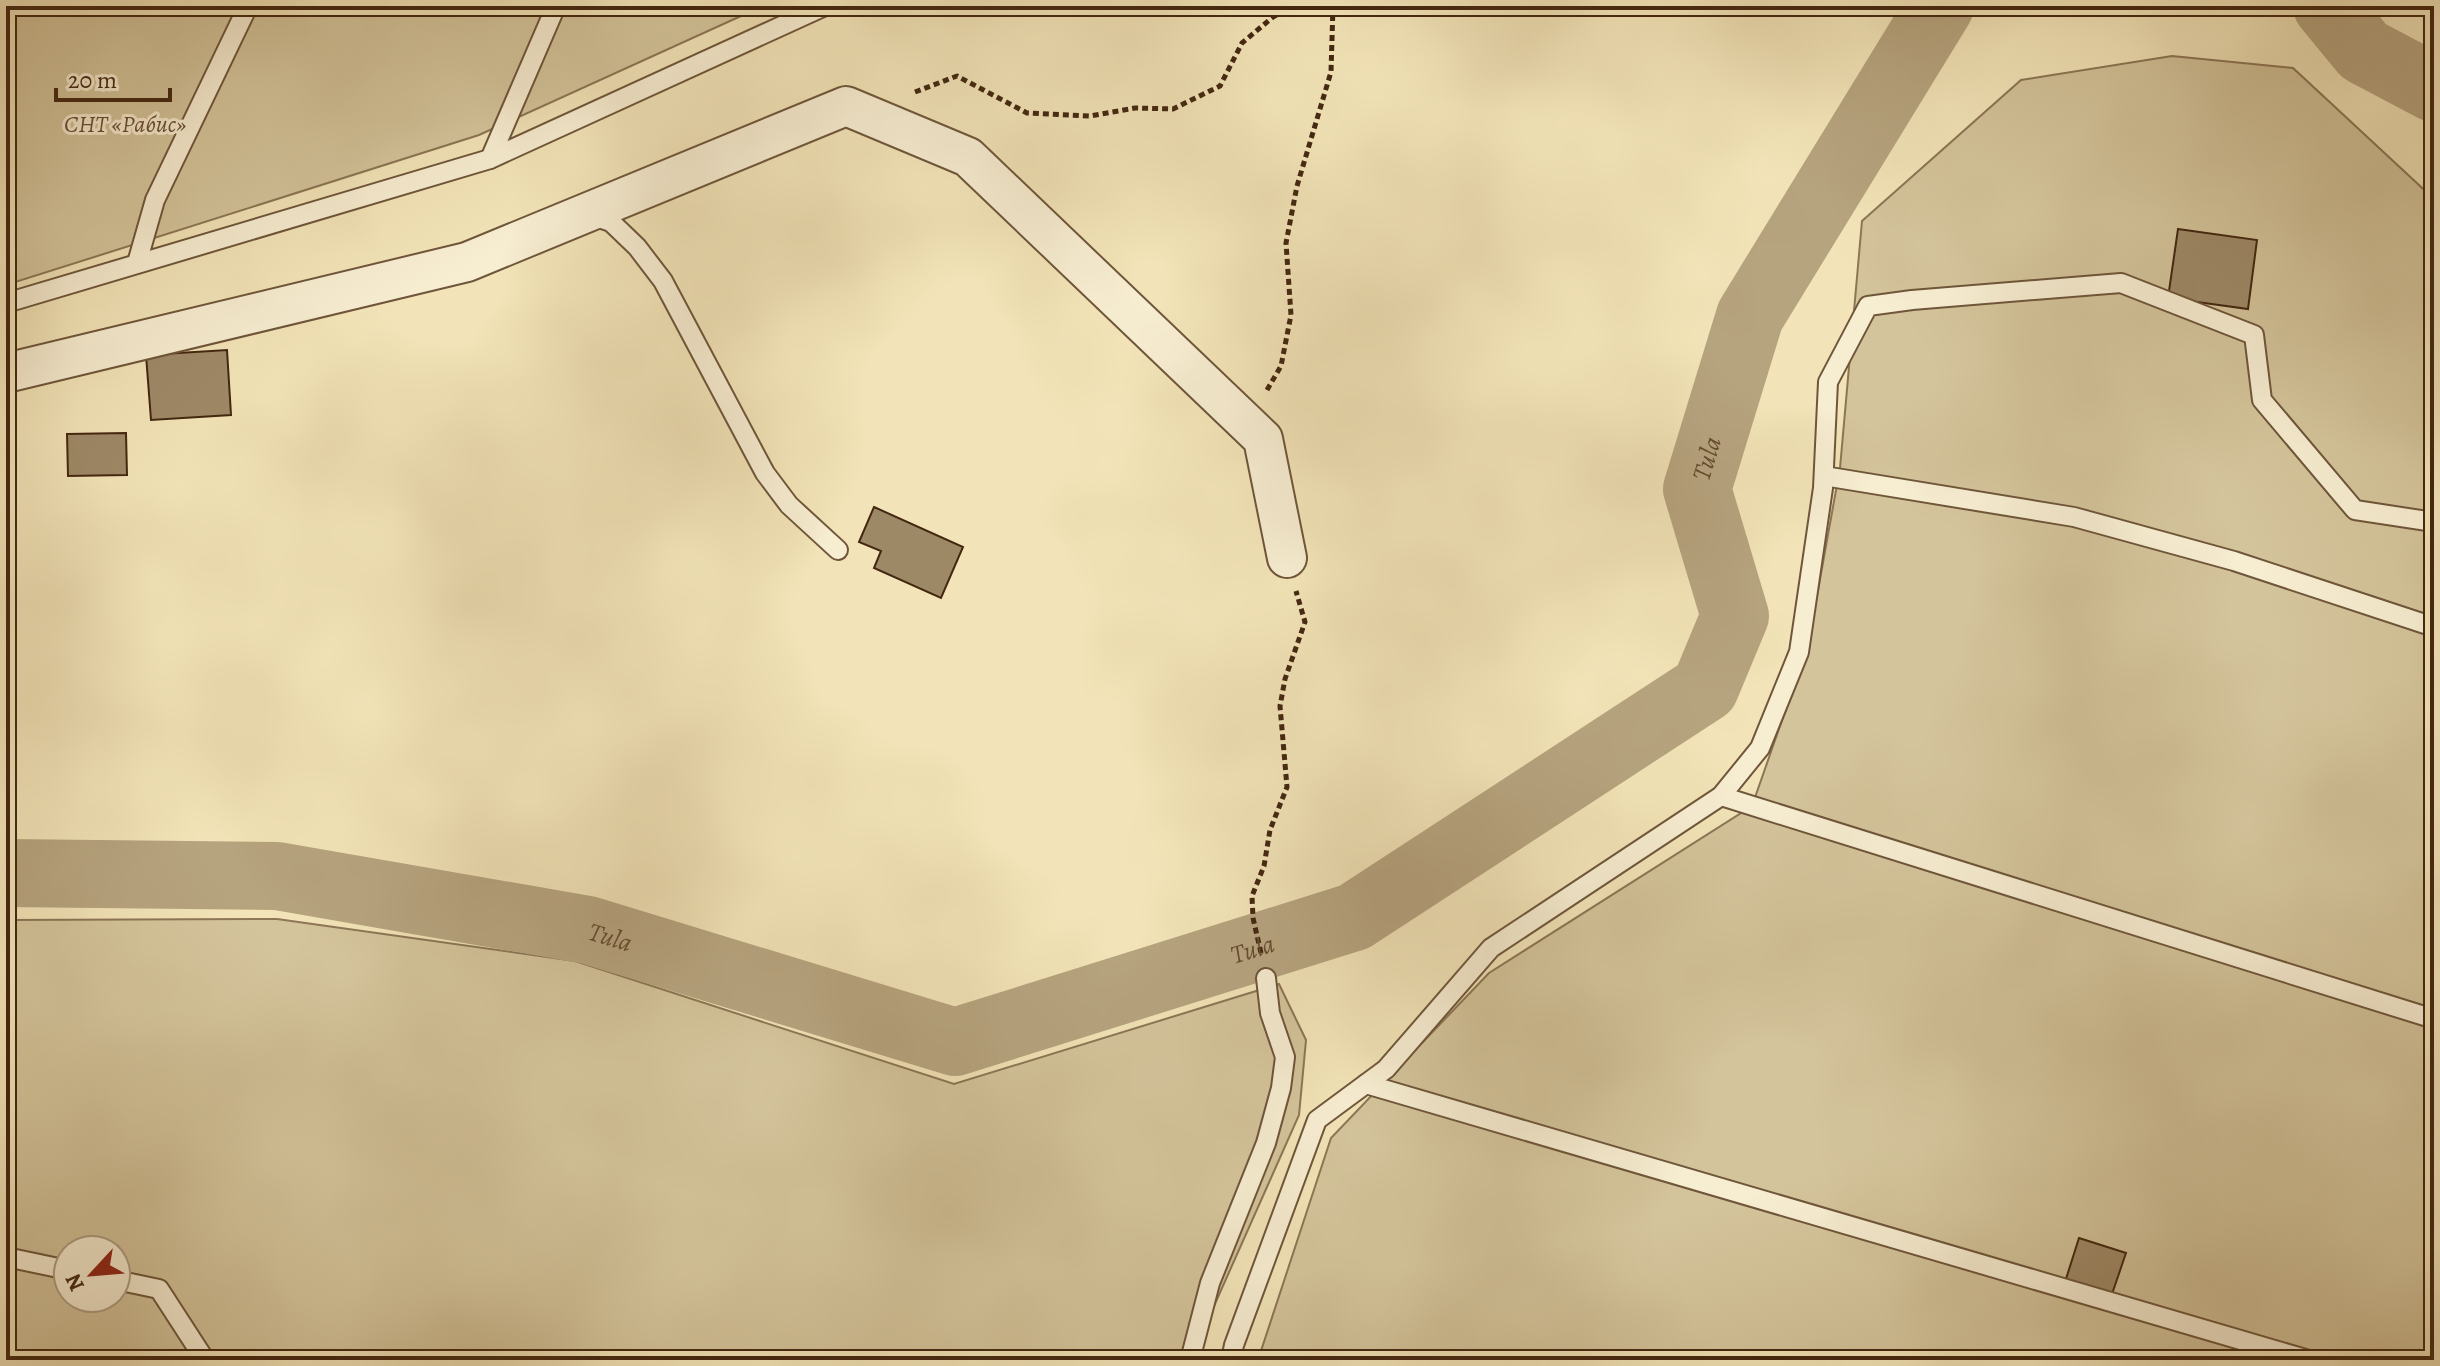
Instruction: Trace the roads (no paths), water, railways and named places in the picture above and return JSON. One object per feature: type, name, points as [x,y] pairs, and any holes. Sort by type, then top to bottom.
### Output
[{"type":"street","points":[[6,373],[467,262],[846,106],[968,157],[1263,439],[1287,558]]},
{"type":"lane","points":[[137,263],[155,200],[248,6]]},
{"type":"lane","points":[[490,159],[556,6]]},
{"type":"lane","points":[[6,303],[490,159],[825,6]]},
{"type":"lane","points":[[586,213],[611,222],[637,247],[663,281],[765,473],[789,505],[838,550]]},
{"type":"lane","points":[[1231,1360],[1317,1120],[1386,1069],[1491,948],[1721,796],[1760,748],[1799,652],[1824,476],[1828,382],[1868,306],[2121,283],[2254,335],[2262,400],[2355,510],[2434,522]]},
{"type":"lane","points":[[1824,476],[2074,517],[2234,561],[2434,627]]},
{"type":"lane","points":[[1721,796],[2434,1019]]},
{"type":"lane","points":[[1190,1360],[1210,1283],[1266,1143],[1281,1088],[1285,1057],[1270,1013],[1266,978]]},
{"type":"lane","points":[[1366,1084],[2309,1360]]},
{"type":"lane","points":[[6,1257],[52,1267]]},
{"type":"lane","points":[[132,1283],[159,1289],[205,1360]]},
{"type":"waterway","name":"Tula","points":[[6,873],[277,876],[588,930],[955,1042],[1354,917],[1705,688],[1735,616],[1697,489],[1750,316],[1940,6]]},
{"type":"waterway","name":"Tula","points":[[2327,6],[2364,51],[2434,88]]},
{"type":"park label","name":"СНТ «Рабис»","points":[[125,124]]}]
